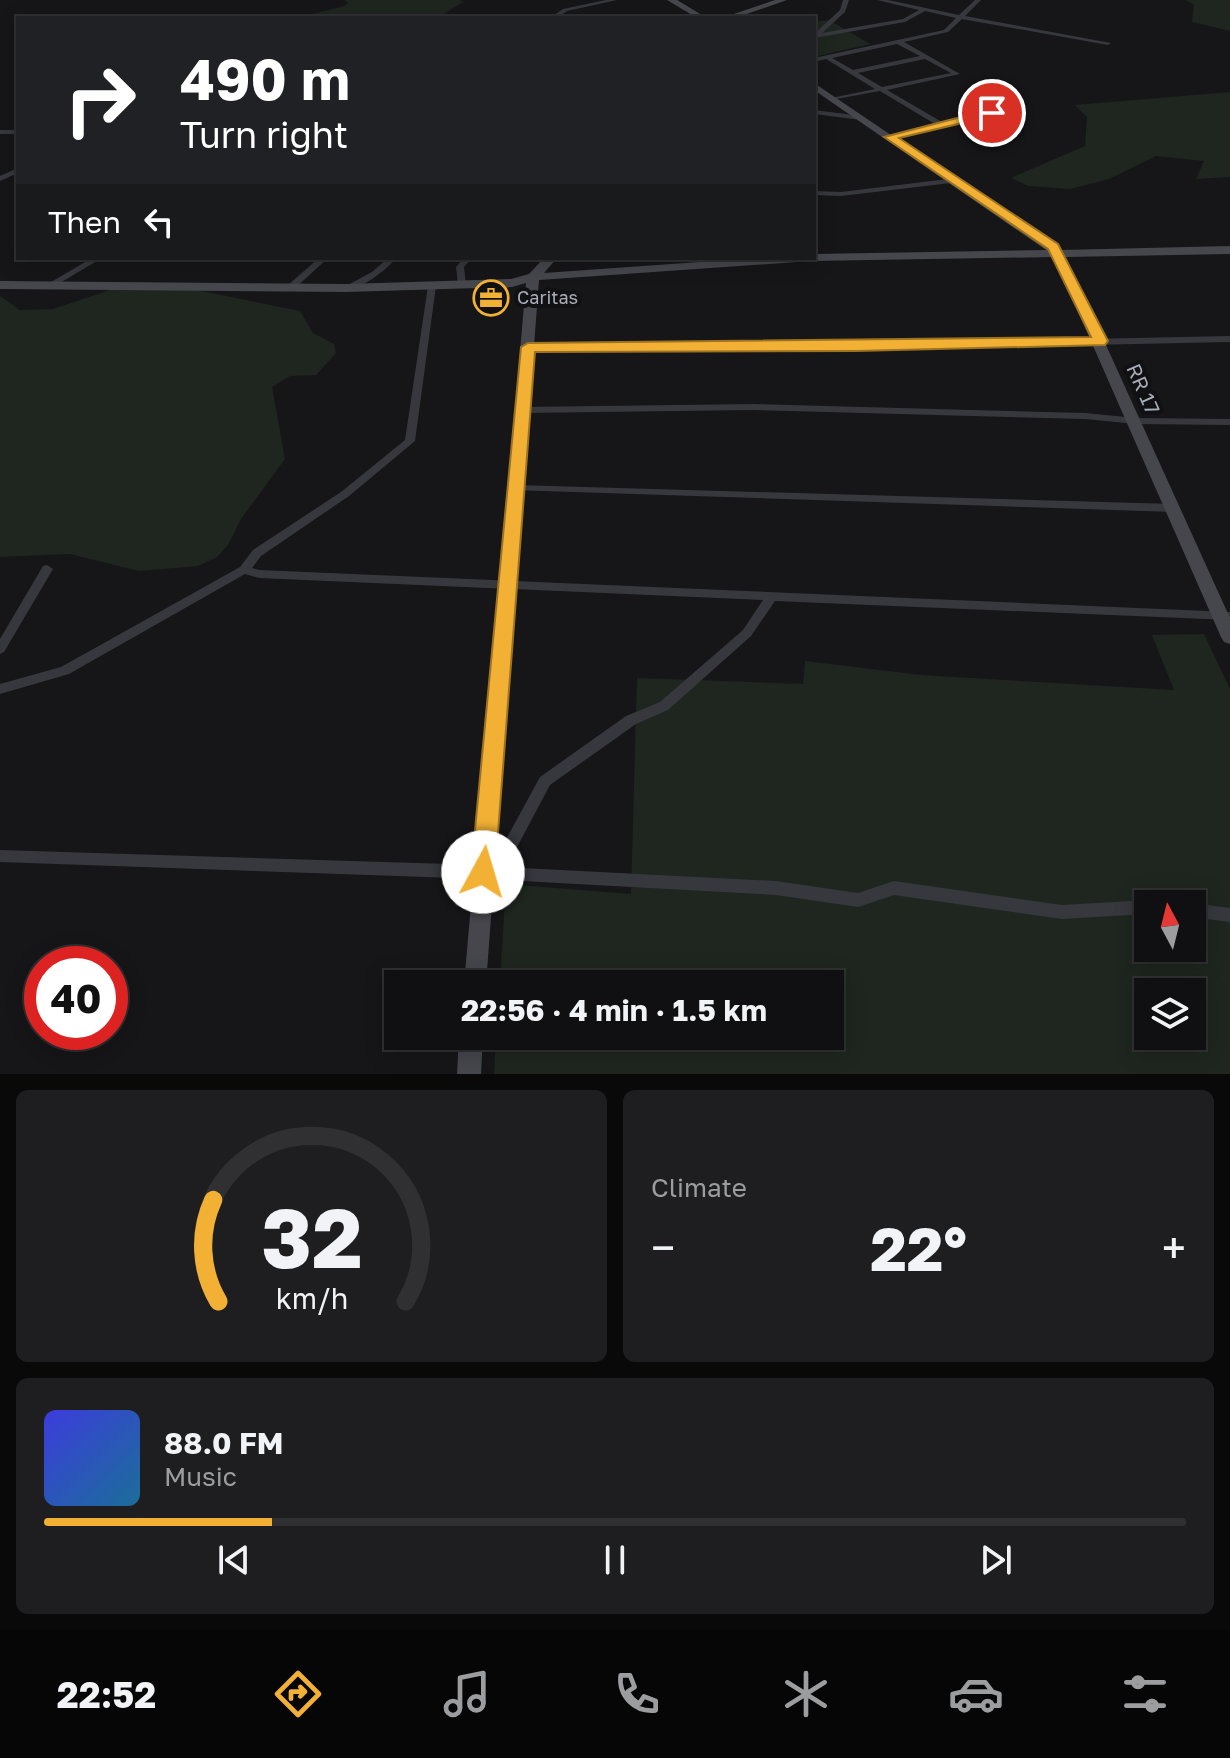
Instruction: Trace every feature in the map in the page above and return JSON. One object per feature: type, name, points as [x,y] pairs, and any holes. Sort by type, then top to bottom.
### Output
[{"type":"street","points":[[556,16],[565,10],[613,0]]},
{"type":"street","points":[[671,0],[699,16]]},
{"type":"street","points":[[732,16],[783,0]]},
{"type":"street","points":[[816,34],[842,12],[846,0]]},
{"type":"street","points":[[880,0],[1108,43]]},
{"type":"street","points":[[816,60],[946,31],[978,0]]},
{"type":"street","points":[[816,36],[905,20],[924,9]]},
{"type":"street","points":[[833,99],[957,74],[899,42]]},
{"type":"street","points":[[853,72],[926,57]]},
{"type":"street","points":[[828,58],[942,125]]},
{"type":"street","name":"RR 17","points":[[816,87],[1057,251],[1225,616],[1230,637]]},
{"type":"street","points":[[889,137],[1016,107]]},
{"type":"street","points":[[816,112],[861,118]]},
{"type":"street","points":[[816,193],[841,194],[956,180]]},
{"type":"street","points":[[816,258],[1230,250]]},
{"type":"street","points":[[50,285],[94,260]]},
{"type":"street","points":[[291,287],[322,260]]},
{"type":"street","points":[[346,288],[375,274],[391,260]]},
{"type":"street","points":[[462,285],[460,267],[466,260]]},
{"type":"street","points":[[476,970],[533,277],[549,260]]},
{"type":"street","points":[[0,285],[432,286],[512,283],[533,277],[782,260]]},
{"type":"street","points":[[0,689],[65,671],[244,570],[257,553],[345,494],[410,441],[432,286]]},
{"type":"street","points":[[528,347],[841,347],[1230,339]]},
{"type":"street","points":[[523,410],[842,408],[1230,422]]},
{"type":"street","points":[[516,488],[1174,508]]},
{"type":"street","points":[[0,649],[47,569]]},
{"type":"street","points":[[244,570],[259,574],[1225,616]]},
{"type":"street","points":[[483,872],[503,859],[545,781],[631,720],[664,706],[747,633],[772,596]]},
{"type":"street","points":[[0,856],[483,872],[776,888],[858,900],[894,888],[1062,912],[1134,908]]},
{"type":"street","points":[[1206,912],[1230,915]]},
{"type":"street","points":[[469,1074],[470,1050]]},
{"type":"shaded area","points":[[345,0],[463,2],[440,16],[306,16],[348,3]]},
{"type":"shaded area","points":[[1186,0],[1230,0],[1230,31],[1192,22],[1194,5]]},
{"type":"shaded area","points":[[829,20],[870,44],[818,56],[816,22]]},
{"type":"shaded area","points":[[1230,92],[1230,177],[1196,179],[1204,161],[1156,156],[1109,179],[1070,189],[1028,186],[1011,178],[1085,146],[1087,117],[1075,105]]},
{"type":"shaded area","points":[[113,289],[192,289],[300,311],[313,333],[334,344],[336,353],[316,375],[290,376],[272,387],[285,459],[217,557],[198,566],[139,571],[70,554],[0,557],[0,296],[20,310],[53,309]]},
{"type":"shaded area","points":[[1204,634],[1230,689],[1230,1074],[494,1074],[495,1050],[844,1050],[844,970],[501,970],[506,884],[631,894],[637,678],[803,684],[805,661],[921,675],[1174,690],[1152,635]]},
{"type":"place","name":"Caritas","points":[[491,298]]},
{"type":"route","points":[[483,872],[528,347],[856,347],[1100,341],[1053,247],[889,137],[992,113]]}]
